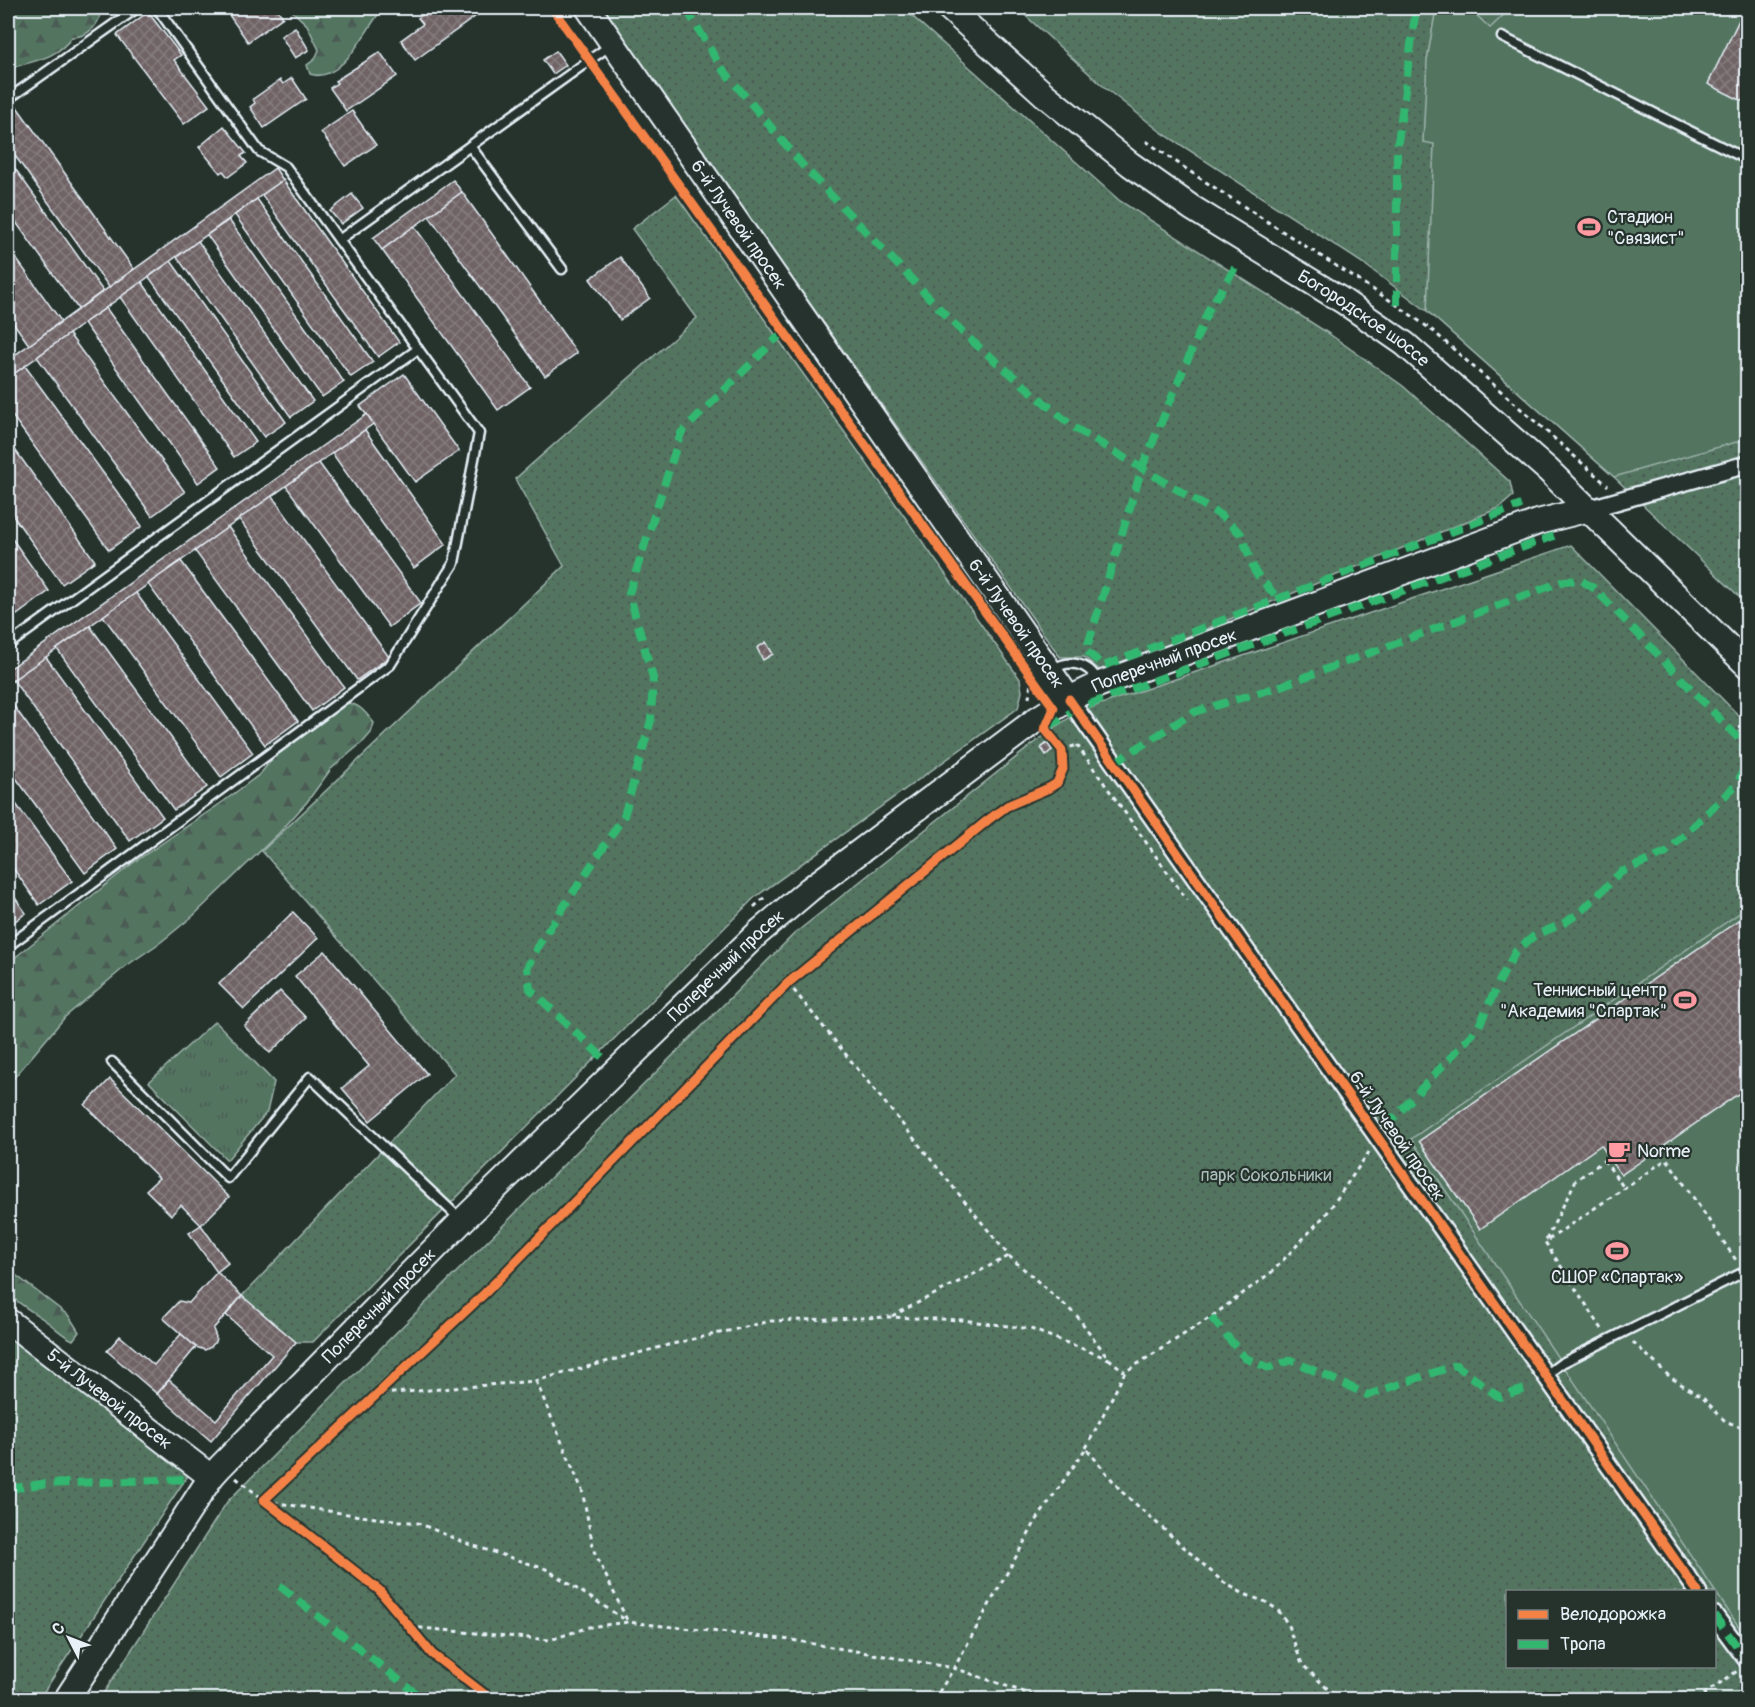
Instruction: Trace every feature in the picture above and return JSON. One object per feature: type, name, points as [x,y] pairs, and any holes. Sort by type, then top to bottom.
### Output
[{"type":"street","name":"6-й Лучевой просек","points":[[588,8],[1040,674],[1056,712],[1546,1375],[1697,1590]]},
{"type":"street","name":"Богородское шоссе","points":[[949,8],[1045,95],[1130,164],[1192,208],[1343,302],[1405,344],[1589,509],[1748,666]]},
{"type":"street","points":[[1589,509],[1748,464]]},
{"type":"street","name":"Поперечный просек","points":[[66,1700],[211,1477],[462,1221],[758,933],[810,889],[1056,712],[1100,684],[1538,522],[1589,509]]},
{"type":"street","name":"5-й Лучевой просек","points":[[8,1321],[211,1477]]},
{"type":"street","points":[[1716,1617],[1744,1665]]},
{"type":"lane","points":[[8,99],[137,8]]},
{"type":"lane","points":[[8,946],[390,665],[454,563],[479,433],[286,166],[259,151],[157,8]]},
{"type":"lane","points":[[1502,37],[1748,160]]},
{"type":"lane","points":[[339,240],[613,44]]},
{"type":"lane","points":[[470,146],[562,269]]},
{"type":"lane","points":[[8,645],[418,349]]},
{"type":"lane","points":[[1040,674],[1062,663],[1081,664],[1095,676],[1100,684]]},
{"type":"lane","points":[[112,1062],[228,1178],[310,1077],[462,1221]]},
{"type":"lane","points":[[1546,1375],[1562,1363],[1746,1271]]},
{"type":"path","points":[[264,1500],[380,1394],[485,1293],[788,983],[988,820],[1007,806],[1057,783],[1063,769],[1056,712],[1040,674],[1024,667]]},
{"type":"path","points":[[1028,707],[1040,674]]},
{"type":"path","points":[[1062,750],[1077,745]]},
{"type":"path","points":[[788,983],[1009,1256],[1077,1316],[1109,1359],[1125,1372]]},
{"type":"path","points":[[934,1700],[1036,1521],[1086,1448],[1125,1372],[1211,1317],[1273,1271],[1327,1213],[1368,1154]]},
{"type":"path","points":[[1545,1242],[1576,1180],[1609,1157]]},
{"type":"path","points":[[1545,1242],[1667,1159],[1746,1271]]},
{"type":"path","points":[[1604,1160],[1624,1188]]},
{"type":"path","points":[[1545,1242],[1609,1340]]},
{"type":"path","points":[[890,1317],[1009,1256]]},
{"type":"path","points":[[380,1394],[535,1381],[668,1345],[771,1321],[890,1317],[962,1320],[1031,1329],[1109,1359]]},
{"type":"path","points":[[1622,1333],[1670,1377],[1703,1398],[1725,1421],[1748,1430]]},
{"type":"path","points":[[535,1381],[582,1490],[594,1551],[628,1622]]},
{"type":"path","points":[[1086,1448],[1122,1492],[1223,1582],[1278,1610],[1287,1623],[1302,1664],[1339,1700]]},
{"type":"path","points":[[244,1485],[379,1590],[432,1654],[492,1700]]},
{"type":"path","points":[[264,1500],[418,1523],[465,1543],[546,1569],[628,1622]]},
{"type":"path","points":[[410,1627],[550,1640],[589,1627],[628,1622],[791,1640],[954,1668],[1047,1700]]},
{"type":"path","points":[[1696,1700],[1744,1665]]},
{"type":"green space","points":[[8,8],[102,8],[96,24],[84,35],[72,37],[66,45],[51,55],[8,69]]},
{"type":"green space","points":[[289,8],[383,8],[343,63],[333,71],[322,75],[310,74],[307,65],[315,59],[319,50],[307,25]]},
{"type":"green space","points":[[601,8],[903,8],[1120,201],[1328,333],[1403,386],[1510,482],[1513,496],[1499,508],[1102,672],[1084,657],[1060,657]]},
{"type":"green space","name":"Стадион \"Связист\"","points":[[1017,8],[1747,8],[1747,604],[1614,477],[1427,311],[1364,264],[1161,132],[1105,88]]},
{"type":"green space","name":"Стадион \"Связист\"","points":[[1436,8],[1469,8],[1490,28],[1511,8],[1747,8],[1747,439],[1614,477],[1427,311],[1434,144],[1423,142],[1427,60]]},
{"type":"green space","points":[[676,195],[1020,679],[1022,692],[1018,708],[754,898],[313,1342],[296,1342],[242,1296],[455,1074],[262,851],[564,566],[515,479],[697,318],[632,229]]},
{"type":"green space","name":"парк Сокольники","points":[[1571,545],[1747,724],[1747,1699],[99,1700],[227,1502],[794,934],[1048,732],[1078,712]]},
{"type":"green space","points":[[347,703],[359,707],[374,723],[371,733],[364,741],[331,769],[307,802],[279,833],[193,916],[126,966],[65,1017],[8,1085],[8,963],[133,863],[260,774],[275,756]]},
{"type":"green space","name":"СШОР «Спартак»","points":[[1747,908],[1748,1634],[1745,1636],[1411,1139]]},
{"type":"green space","points":[[215,1021],[274,1082],[267,1112],[227,1160],[149,1082]]},
{"type":"green space","points":[[8,1269],[69,1316],[79,1332],[73,1340],[63,1335],[8,1293]]},
{"type":"green space","points":[[8,1334],[189,1474],[39,1699],[8,1699]]},
{"type":"building","points":[[224,8],[276,8],[283,17],[248,42]]},
{"type":"building","points":[[433,8],[476,8],[480,13],[415,60],[401,40],[423,24],[418,18]]},
{"type":"building","points":[[148,12],[181,55],[174,60],[209,106],[184,124],[117,35]]},
{"type":"building","points":[[1740,18],[1748,22],[1748,104],[1708,84]]},
{"type":"building","points":[[295,27],[309,50],[295,58],[281,36]]},
{"type":"building","points":[[556,51],[566,65],[553,74],[543,60]]},
{"type":"building","points":[[380,52],[397,76],[346,111],[330,88],[337,83],[335,81]]},
{"type":"building","points":[[292,78],[306,99],[264,128],[250,107],[255,103],[253,99],[280,80],[283,84]]},
{"type":"building","points":[[17,107],[134,269],[109,287],[8,146],[8,114]]},
{"type":"building","points":[[352,111],[376,145],[345,166],[321,132]]},
{"type":"building","points":[[224,126],[246,153],[241,156],[247,163],[228,177],[223,171],[220,173],[199,147]]},
{"type":"building","points":[[8,159],[103,291],[78,309],[8,211]]},
{"type":"building","points":[[275,168],[283,180],[8,378],[8,360]]},
{"type":"building","points":[[283,180],[399,342],[378,357],[262,195]]},
{"type":"building","points":[[453,180],[462,192],[382,250],[373,238]]},
{"type":"building","points":[[462,192],[577,353],[545,376],[429,216]]},
{"type":"building","points":[[352,194],[363,208],[341,224],[330,211]]},
{"type":"building","points":[[257,199],[373,362],[351,377],[235,215]]},
{"type":"building","points":[[229,220],[344,382],[322,397],[207,235]]},
{"type":"building","points":[[414,226],[530,387],[498,410],[382,250]]},
{"type":"building","points":[[198,241],[313,401],[291,417],[177,257]]},
{"type":"building","points":[[8,247],[61,321],[29,345],[8,315]]},
{"type":"building","points":[[620,257],[650,298],[620,320],[590,279]]},
{"type":"building","points":[[171,261],[286,422],[264,437],[149,277]]},
{"type":"building","points":[[142,282],[256,442],[234,457],[120,297]]},
{"type":"building","points":[[106,308],[220,467],[198,483],[84,323]]},
{"type":"building","points":[[69,334],[185,492],[152,516],[37,357]]},
{"type":"building","points":[[8,342],[16,354],[8,360]]},
{"type":"building","points":[[25,366],[142,526],[109,550],[8,410],[8,378]]},
{"type":"building","points":[[404,374],[459,451],[415,482],[360,406]]},
{"type":"building","points":[[367,414],[373,424],[8,684],[8,670]]},
{"type":"building","points":[[365,430],[446,544],[414,568],[332,453]]},
{"type":"building","points":[[8,440],[95,561],[62,584],[8,509]]},
{"type":"building","points":[[319,463],[421,603],[389,627],[286,486]]},
{"type":"building","points":[[272,496],[389,657],[357,680],[239,519]]},
{"type":"building","points":[[228,527],[344,687],[312,711],[195,551]]},
{"type":"building","points":[[8,533],[49,591],[17,615],[8,602]]},
{"type":"building","points":[[181,561],[298,721],[265,745],[148,584]]},
{"type":"building","points":[[136,593],[253,753],[221,777],[103,616]]},
{"type":"building","points":[[90,626],[207,787],[174,810],[57,649]]},
{"type":"building","points":[[766,642],[773,654],[763,660],[757,648]]},
{"type":"building","points":[[46,657],[163,817],[130,841],[13,680]]},
{"type":"building","points":[[8,698],[117,849],[85,873],[8,767]]},
{"type":"building","points":[[1047,743],[1052,750],[1046,755],[1041,748]]},
{"type":"building","points":[[8,793],[72,881],[39,905],[8,861]]},
{"type":"building","points":[[8,888],[26,913],[8,926]]},
{"type":"building","points":[[293,912],[318,938],[244,1009],[219,984]]},
{"type":"building","name":"Теннисный центр \"Академия \"Спартак\"","points":[[1748,914],[1748,1087],[1621,1175],[1601,1145],[1480,1229],[1419,1141]]},
{"type":"building","points":[[325,951],[427,1074],[370,1121],[342,1088],[369,1066],[295,976]]},
{"type":"building","points":[[280,991],[306,1018],[270,1053],[244,1026]]},
{"type":"building","points":[[110,1079],[229,1197],[201,1225],[181,1205],[171,1215],[146,1190],[159,1178],[85,1105]]},
{"type":"building","points":[[201,1225],[228,1263],[217,1272],[189,1233]]},
{"type":"building","points":[[217,1272],[242,1296],[213,1329],[215,1342],[205,1350],[196,1347],[163,1318],[179,1301],[189,1303]]},
{"type":"building","points":[[242,1296],[296,1342],[211,1441],[157,1394],[169,1380],[216,1420],[272,1355],[226,1315]]},
{"type":"building","points":[[181,1334],[196,1347],[157,1394],[107,1351],[120,1336],[154,1365]]},
{"type":"marked path","points":[[686,8],[720,66],[805,168],[965,335],[1073,427],[1220,515],[1241,534],[1255,572],[1279,600]]},
{"type":"marked path","points":[[1397,305],[1397,149],[1416,8]]},
{"type":"marked path","points":[[1235,268],[1209,309],[1142,468],[1086,651],[1104,666],[1521,505]]},
{"type":"marked path","points":[[602,1057],[530,989],[527,968],[539,944],[624,816],[651,720],[653,678],[629,593],[681,433],[784,331]]},
{"type":"marked path","points":[[1048,727],[1076,709],[1554,536]]},
{"type":"marked path","points":[[1114,763],[1194,712],[1278,687],[1564,581],[1581,580],[1595,589],[1742,742],[1747,762],[1737,784],[1666,853],[1621,872],[1581,912],[1564,923],[1534,936],[1516,951],[1478,1028],[1377,1136]]},
{"type":"marked path","points":[[1211,1317],[1245,1358],[1269,1368],[1291,1360],[1368,1395],[1456,1365],[1499,1397],[1532,1387]]},
{"type":"marked path","points":[[8,1489],[41,1484],[189,1479]]},
{"type":"marked path","points":[[280,1586],[424,1700]]},
{"type":"marked path","points":[[1716,1618],[1748,1661]]},
{"type":"cycle path","points":[[492,1700],[432,1654],[379,1590],[264,1500],[485,1293],[788,983],[988,820],[1007,806],[1057,783],[1063,769],[1062,750],[1045,729],[1054,708],[552,8]]},
{"type":"cycle path","points":[[1069,699],[1697,1590]]},
{"type":"place","name":"Стадион \"Связист\"","points":[[1589,227]]},
{"type":"place","name":"Теннисный центр \"Академия \"Спартак\"","points":[[1685,1000]]},
{"type":"place","name":"Norme","points":[[1619,1151]]},
{"type":"place","name":"СШОР «Спартак»","points":[[1617,1251]]}]
